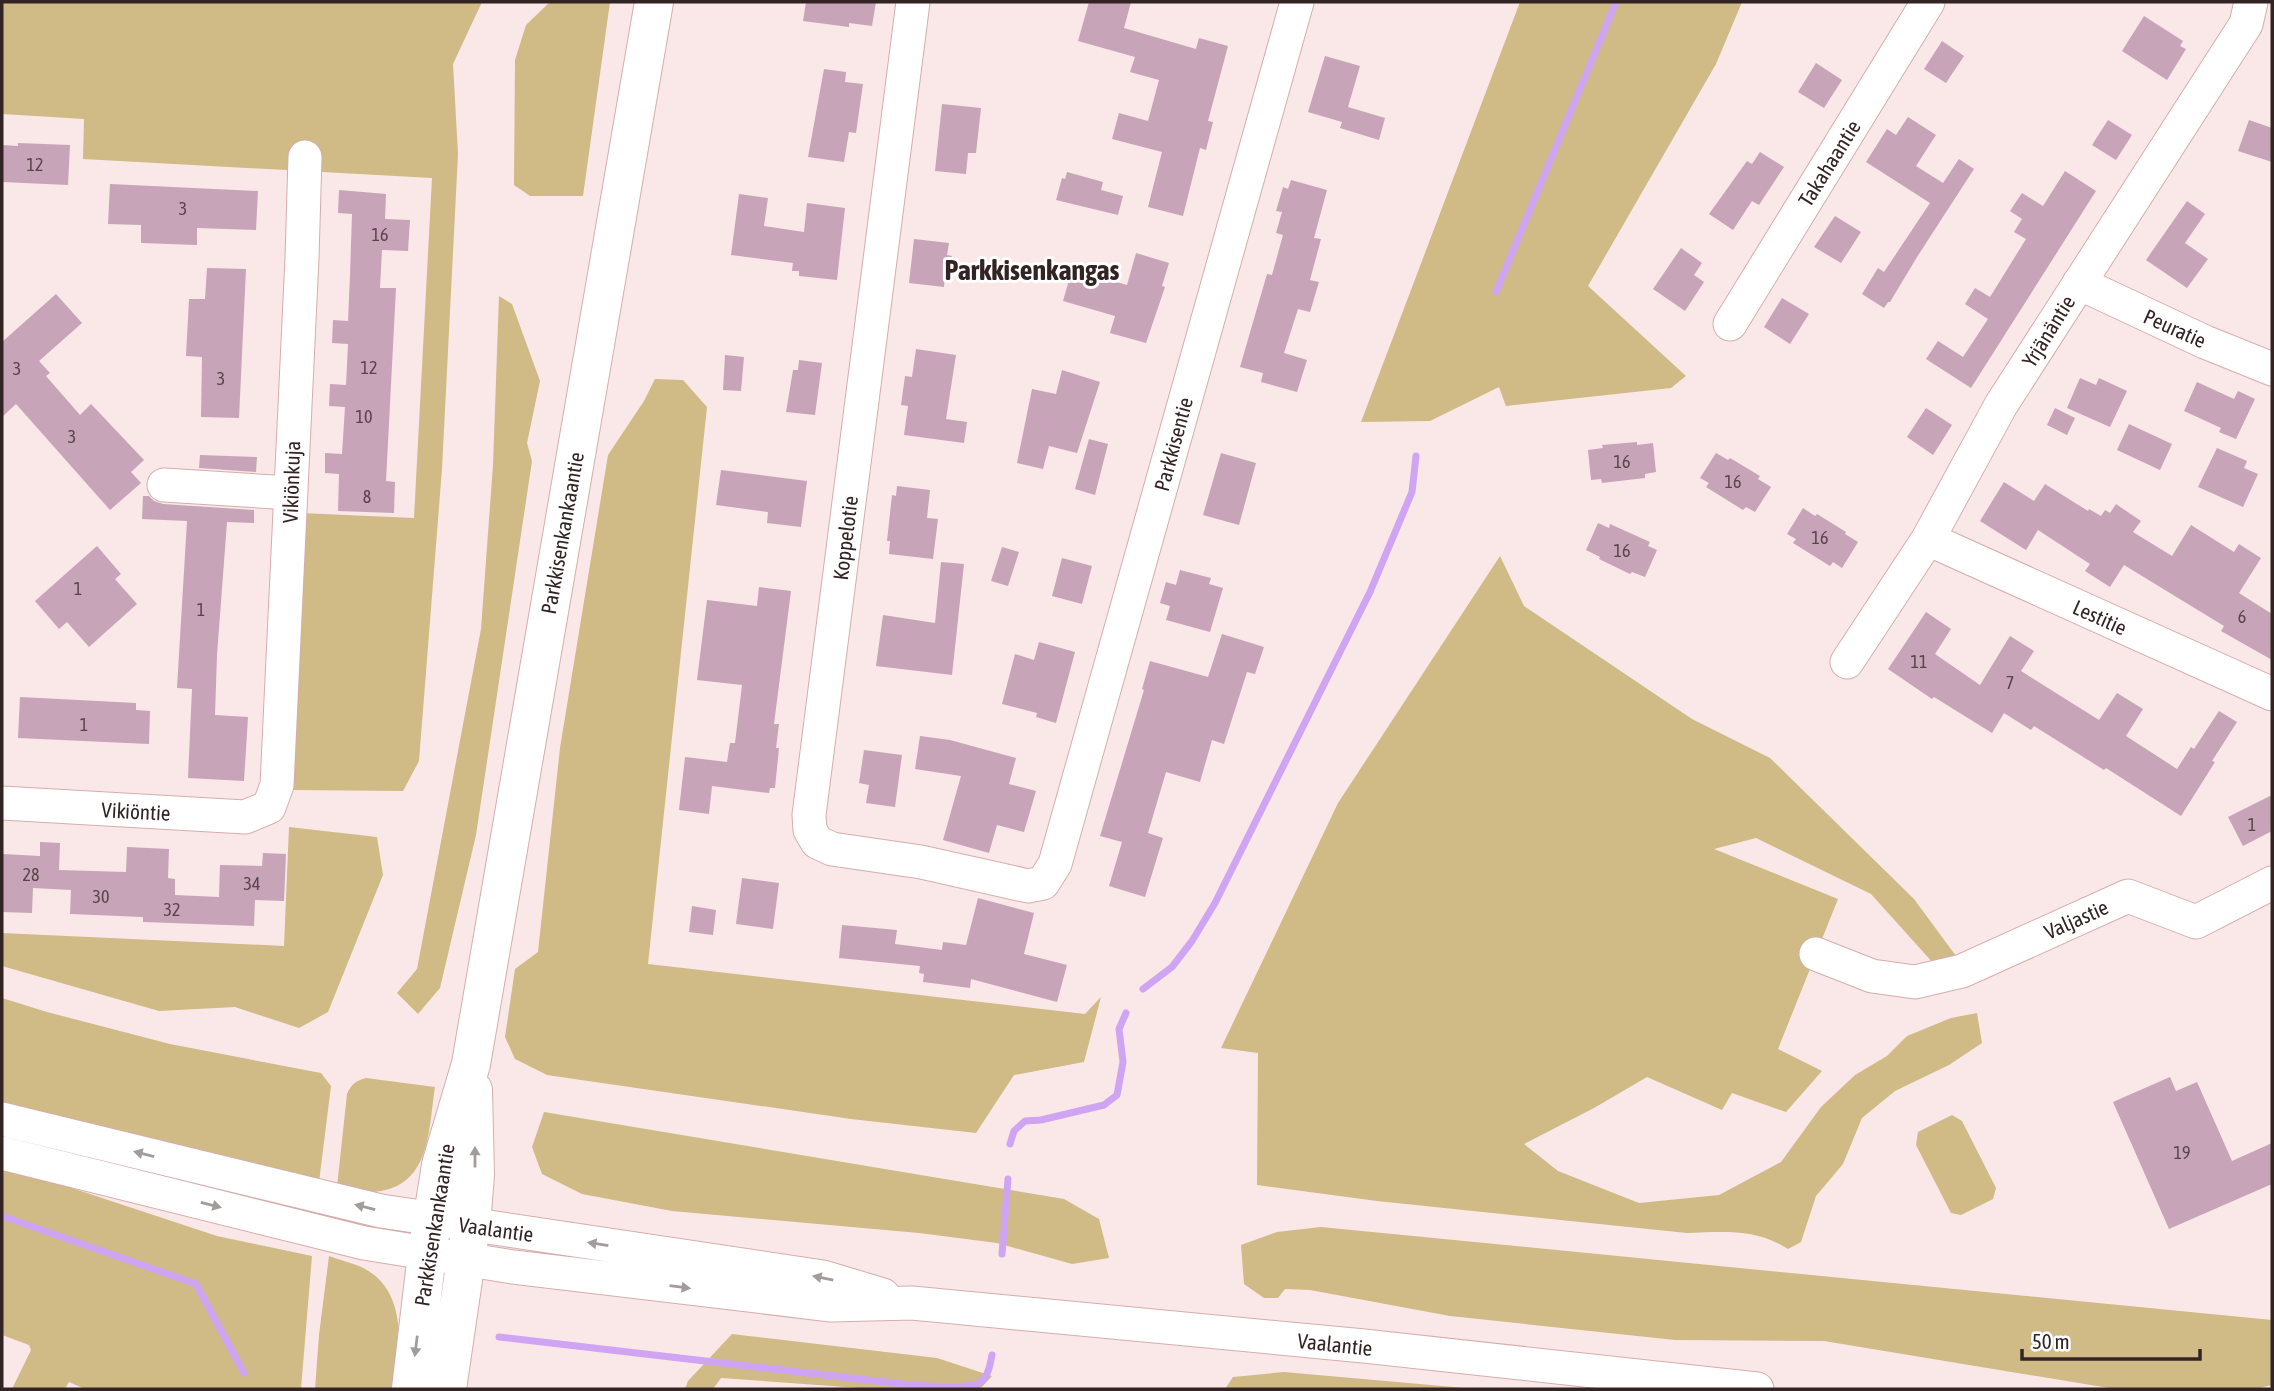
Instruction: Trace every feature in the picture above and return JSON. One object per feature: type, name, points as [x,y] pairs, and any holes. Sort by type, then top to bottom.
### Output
[{"type":"main road","name":"Parkkisenkankaantie","points":[[411,1389],[441,1165],[471,1063],[654,2]]},
{"type":"main road","name":"Parkkisenkankaantie","points":[[447,1389],[475,1175],[471,1063]]},
{"type":"street","name":"Koppelotie","points":[[913,2],[809,816],[810,830],[817,842],[832,849],[921,862],[1028,886],[1043,883]]},
{"type":"street","name":"Parkkisentie","points":[[1043,883],[1055,864],[1149,539],[1189,382],[1297,2]]},
{"type":"street","name":"Takahaantie","points":[[1730,324],[1928,2]]},
{"type":"street","name":"Yrjänäntie","points":[[1847,662],[1928,539],[2001,405],[2079,283],[2256,20]]},
{"type":"street","name":"Vikiönkuja","points":[[269,807],[277,785],[305,157]]},
{"type":"street","name":"Peuratie","points":[[2079,283],[2272,369]]},
{"type":"street","points":[[164,485],[291,493]]},
{"type":"street","name":"Lestitie","points":[[1928,539],[2272,694]]},
{"type":"street","name":"Vikiöntie","points":[[2,803],[245,817],[269,807]]},
{"type":"street","name":"Valjastie","points":[[1816,954],[1872,976],[1916,982],[1962,971],[2128,896],[2196,922],[2272,883]]},
{"type":"street","name":"Vaalantie","points":[[2,1119],[381,1210],[430,1237]]},
{"type":"street","name":"Vaalantie","points":[[2,1153],[364,1243],[430,1237],[468,1242],[831,1305],[912,1303],[1350,1345],[1757,1389]]},
{"type":"shaded area","points":[[2,2],[482,2],[453,64],[458,154],[442,469],[419,761],[403,791],[290,790],[301,513],[414,518],[432,178],[83,159],[84,119],[2,114]]},
{"type":"shaded area","points":[[550,2],[610,2],[583,196],[530,196],[514,185],[515,60],[526,25]]},
{"type":"shaded area","points":[[1520,2],[1742,2],[1716,64],[1588,286],[1686,376],[1671,388],[1506,406],[1499,387],[1430,421],[1361,422]]},
{"type":"shaded area","points":[[499,296],[512,304],[540,381],[527,443],[532,461],[476,835],[440,988],[418,1014],[397,993],[417,969],[481,629],[493,465]]},
{"type":"shaded area","points":[[655,379],[683,380],[707,407],[648,964],[1085,1014],[1101,997],[1084,1062],[1014,1075],[976,1133],[851,1119],[547,1075],[515,1059],[505,1037],[515,969],[538,952],[560,748],[608,455],[644,401]]},
{"type":"shaded area","points":[[1500,556],[1524,606],[1692,719],[1770,758],[1914,899],[1956,956],[1934,964],[1871,894],[1756,838],[1714,849],[1838,899],[1778,1049],[1822,1071],[1786,1112],[1732,1093],[1722,1110],[1647,1077],[1524,1144],[1558,1171],[1639,1203],[1719,1195],[1781,1162],[1821,1107],[1855,1075],[1887,1056],[1907,1036],[1951,1018],[1977,1013],[1982,1043],[1949,1065],[1895,1091],[1862,1118],[1843,1164],[1816,1196],[1801,1242],[1788,1249],[1751,1234],[1687,1233],[1377,1201],[1257,1185],[1258,1053],[1221,1048],[1338,803]]},
{"type":"shaded area","points":[[289,827],[377,837],[383,875],[328,1012],[299,1028],[235,1007],[159,1011],[2,966],[2,933],[284,946]]},
{"type":"shaded area","points":[[2,998],[170,1044],[321,1073],[331,1086],[319,1182],[2,1107]]},
{"type":"shaded area","points":[[366,1078],[435,1087],[427,1139],[416,1170],[405,1181],[390,1189],[370,1192],[337,1187],[347,1094],[355,1083]]},
{"type":"shaded area","points":[[544,1112],[1064,1199],[1099,1219],[1109,1258],[1072,1264],[997,1243],[919,1233],[672,1211],[582,1194],[542,1174],[532,1147]]},
{"type":"shaded area","points":[[1952,1115],[1962,1121],[1996,1188],[1993,1199],[1961,1215],[1951,1213],[1916,1145],[1918,1132]]},
{"type":"shaded area","points":[[2,1165],[217,1236],[312,1256],[301,1389],[85,1389],[69,1382],[65,1389],[12,1389],[31,1350],[29,1345],[2,1335]]},
{"type":"shaded area","points":[[1321,1227],[2272,1320],[2272,1385],[2255,1389],[2115,1389],[1824,1341],[1675,1340],[1450,1316],[1310,1290],[1285,1289],[1278,1298],[1264,1298],[1244,1284],[1241,1245],[1277,1232]]},
{"type":"shaded area","points":[[329,1256],[370,1272],[382,1282],[390,1295],[398,1326],[396,1389],[315,1389]]},
{"type":"shaded area","points":[[732,1334],[937,1358],[992,1376],[980,1389],[873,1389],[721,1378],[713,1389],[685,1389],[688,1381]]},
{"type":"shaded area","points":[[1284,1372],[1476,1389],[1225,1389],[1233,1377]]},
{"type":"building","points":[[806,2],[876,2],[872,26],[849,23],[849,27],[803,21]]},
{"type":"building","points":[[1089,2],[1131,2],[1124,28],[1196,49],[1199,38],[1228,46],[1208,121],[1213,122],[1206,150],[1200,148],[1183,216],[1148,207],[1162,152],[1112,139],[1119,113],[1148,121],[1159,80],[1130,72],[1135,57],[1078,41]]},
{"type":"building","points":[[2144,16],[2183,41],[2180,46],[2186,49],[2167,80],[2122,51]]},
{"type":"building","points":[[1942,41],[1964,56],[1946,83],[1924,69]]},
{"type":"building","points":[[1325,56],[1360,66],[1348,107],[1385,118],[1379,140],[1340,128],[1342,122],[1308,112]]},
{"type":"building","points":[[1816,63],[1842,80],[1824,108],[1798,92]]},
{"type":"building","points":[[824,69],[846,72],[845,82],[863,84],[856,133],[849,132],[844,162],[808,157]]},
{"type":"building","points":[[942,104],[981,108],[976,153],[968,153],[966,174],[935,171]]},
{"type":"building","points":[[1908,117],[1936,135],[1916,166],[1943,183],[1959,159],[1974,169],[1884,308],[1862,294],[1878,268],[1884,272],[1930,203],[1866,162],[1887,129],[1896,135]]},
{"type":"building","points":[[2108,120],[2132,135],[2116,160],[2092,145]]},
{"type":"building","points":[[2249,120],[2272,128],[2272,162],[2238,151]]},
{"type":"building","points":[[18,143],[70,145],[68,185],[2,182],[2,145],[18,146]]},
{"type":"building","points":[[1760,152],[1784,167],[1759,205],[1752,201],[1733,230],[1709,214],[1747,161],[1752,164]]},
{"type":"building","points":[[2065,171],[2096,191],[1971,388],[1926,359],[1938,341],[1963,357],[1988,319],[1965,304],[1975,288],[1990,297],[2026,239],[2014,232],[2022,219],[2010,211],[2022,193],[2043,206]]},
{"type":"building","points":[[1067,172],[1103,182],[1101,190],[1123,196],[1118,215],[1056,200],[1062,178],[1065,179]]},
{"type":"building","points":[[1291,180],[1327,190],[1314,238],[1321,239],[1310,280],[1319,282],[1310,312],[1298,309],[1284,353],[1307,360],[1297,392],[1261,382],[1263,373],[1240,367],[1267,274],[1272,275],[1283,235],[1276,233],[1282,212],[1276,211],[1283,187],[1288,189]]},
{"type":"building","points":[[110,184],[258,191],[256,230],[197,228],[197,245],[141,243],[141,225],[108,224]]},
{"type":"building","points":[[339,190],[386,194],[385,219],[410,220],[408,251],[382,250],[380,288],[396,288],[386,481],[395,482],[394,513],[338,511],[339,474],[325,473],[325,453],[342,454],[345,407],[329,406],[330,384],[346,385],[348,344],[332,343],[333,320],[348,321],[352,214],[338,213]]},
{"type":"building","points":[[739,194],[768,198],[764,226],[804,232],[807,203],[845,208],[837,280],[799,276],[799,271],[792,271],[793,263],[731,255]]},
{"type":"building","points":[[2187,201],[2205,214],[2185,243],[2208,259],[2187,288],[2146,260]]},
{"type":"building","points":[[1835,216],[1861,232],[1841,263],[1814,247]]},
{"type":"building","points":[[914,239],[949,243],[947,255],[952,256],[950,277],[945,276],[944,287],[909,283]]},
{"type":"building","points":[[1681,248],[1702,263],[1694,275],[1704,282],[1685,311],[1653,289]]},
{"type":"building","points":[[1136,253],[1169,263],[1162,286],[1165,287],[1146,343],[1110,333],[1115,316],[1063,301],[1073,266],[1092,271],[1091,275],[1127,285]]},
{"type":"building","points":[[207,268],[246,269],[239,418],[201,417],[202,357],[186,356],[189,299],[205,299]]},
{"type":"building","points":[[56,294],[82,323],[39,361],[50,373],[46,376],[80,415],[91,404],[144,460],[131,472],[141,483],[110,510],[16,404],[2,417],[2,342]]},
{"type":"building","points":[[1782,298],[1809,314],[1790,344],[1764,327]]},
{"type":"building","points":[[916,349],[956,355],[946,419],[967,422],[964,443],[904,435],[908,406],[901,405],[905,376],[912,377]]},
{"type":"building","points":[[725,355],[744,357],[741,391],[723,390]]},
{"type":"building","points":[[799,360],[822,363],[815,415],[786,412],[793,370],[798,370]]},
{"type":"building","points":[[1062,370],[1100,382],[1077,453],[1049,446],[1043,469],[1017,463],[1032,389],[1056,394]]},
{"type":"building","points":[[2080,378],[2096,385],[2099,378],[2127,391],[2110,427],[2067,408]]},
{"type":"building","points":[[2197,382],[2234,399],[2238,391],[2255,399],[2236,439],[2219,432],[2221,428],[2184,411]]},
{"type":"building","points":[[1926,408],[1952,425],[1933,455],[1907,437]]},
{"type":"building","points":[[2055,408],[2075,418],[2067,435],[2047,425]]},
{"type":"building","points":[[2129,424],[2172,444],[2160,470],[2117,450]]},
{"type":"building","points":[[1089,439],[1108,444],[1095,495],[1075,489]]},
{"type":"building","points":[[1637,442],[1637,445],[1653,443],[1656,472],[1645,474],[1645,478],[1602,483],[1601,479],[1591,480],[1588,450],[1603,448],[1602,445]]},
{"type":"building","points":[[2217,448],[2247,461],[2244,468],[2258,474],[2243,507],[2198,487]]},
{"type":"building","points":[[1221,453],[1256,463],[1239,525],[1203,515]]},
{"type":"building","points":[[1716,453],[1760,476],[1758,479],[1771,487],[1755,512],[1746,507],[1743,510],[1706,487],[1709,483],[1700,478]]},
{"type":"building","points":[[200,455],[257,457],[256,472],[199,468]]},
{"type":"building","points":[[721,470],[807,481],[801,527],[767,523],[768,512],[716,505]]},
{"type":"building","points":[[2004,482],[2034,501],[2045,484],[2088,511],[2089,509],[2101,516],[2105,510],[2110,513],[2116,504],[2141,521],[2133,532],[2172,556],[2191,525],[2234,552],[2239,544],[2261,558],[2239,593],[2272,614],[2272,660],[2221,631],[2224,626],[2124,565],[2110,587],[2085,571],[2090,564],[2038,530],[2026,550],[1980,521]]},
{"type":"building","points":[[897,486],[930,490],[927,518],[938,519],[933,559],[889,554],[890,541],[887,541],[892,495],[896,496]]},
{"type":"building","points":[[143,496],[149,496],[163,504],[254,510],[254,523],[227,522],[217,655],[215,715],[248,717],[244,781],[188,778],[192,689],[177,688],[187,521],[142,519]]},
{"type":"building","points":[[1803,508],[1815,516],[1817,514],[1858,542],[1842,568],[1833,562],[1830,566],[1793,543],[1796,539],[1787,534]]},
{"type":"building","points":[[1598,523],[1609,528],[1610,524],[1650,542],[1648,546],[1657,550],[1645,577],[1632,572],[1630,574],[1586,550]]},
{"type":"building","points":[[97,546],[121,574],[115,579],[137,604],[89,647],[67,622],[59,629],[35,601]]},
{"type":"building","points":[[1002,547],[1019,552],[1008,586],[991,581]]},
{"type":"building","points":[[1062,558],[1092,566],[1082,604],[1052,596]]},
{"type":"building","points":[[941,562],[964,564],[952,675],[876,666],[883,615],[935,623]]},
{"type":"building","points":[[1180,570],[1211,578],[1209,584],[1223,588],[1210,632],[1166,620],[1170,606],[1160,603],[1166,582],[1176,585]]},
{"type":"building","points":[[759,587],[791,591],[774,724],[779,724],[775,788],[770,788],[769,793],[712,786],[709,814],[679,810],[685,757],[727,762],[730,743],[735,743],[742,685],[697,680],[707,600],[757,606]]},
{"type":"building","points":[[1926,612],[1951,629],[1935,654],[1980,685],[2010,636],[2034,651],[2021,671],[2099,720],[2117,693],[2143,709],[2126,736],[2177,769],[2219,711],[2237,722],[2181,816],[2034,726],[2031,730],[2004,713],[1992,733],[1934,697],[1932,699],[1888,669]]},
{"type":"building","points":[[1222,634],[1264,647],[1255,674],[1247,672],[1224,744],[1212,740],[1200,782],[1166,772],[1148,833],[1163,838],[1145,897],[1109,886],[1122,842],[1100,836],[1144,690],[1142,689],[1150,661],[1208,677]]},
{"type":"building","points":[[1039,642],[1075,652],[1056,723],[1036,717],[1037,713],[1002,704],[1015,654],[1034,660]]},
{"type":"building","points":[[20,697],[136,703],[136,710],[150,711],[149,744],[18,738]]},
{"type":"building","points":[[920,736],[950,740],[1016,758],[1009,784],[1036,791],[1024,832],[997,825],[989,853],[943,840],[961,776],[915,769]]},
{"type":"building","points":[[864,750],[902,755],[895,807],[866,803],[869,785],[859,783]]},
{"type":"building","points":[[2272,795],[2272,831],[2243,846],[2228,817]]},
{"type":"building","points":[[40,842],[60,843],[59,870],[126,872],[127,847],[169,849],[168,878],[175,879],[175,895],[219,897],[220,865],[262,866],[263,853],[286,854],[284,901],[255,900],[254,926],[143,922],[143,917],[70,914],[71,890],[33,888],[32,913],[2,912],[3,854],[40,856]]},
{"type":"building","points":[[742,878],[779,883],[773,929],[736,924]]},
{"type":"building","points":[[978,898],[1034,913],[1024,954],[1067,965],[1057,1002],[971,979],[970,988],[923,982],[924,974],[919,973],[920,966],[839,958],[842,925],[897,930],[895,944],[942,950],[943,942],[966,945]]},
{"type":"building","points":[[692,906],[716,910],[713,935],[689,932]]},
{"type":"building","points":[[2170,1077],[2176,1091],[2197,1082],[2232,1161],[2272,1143],[2272,1184],[2169,1229],[2113,1102]]},
{"type":"waterway","points":[[1496,292],[1616,2]]},
{"type":"waterway","points":[[1143,989],[1172,967],[1192,941],[1215,903],[1370,592],[1412,492],[1416,456]]},
{"type":"waterway","points":[[1010,1144],[1014,1131],[1025,1121],[1041,1120],[1104,1105],[1117,1095],[1123,1062],[1119,1029],[1126,1013]]},
{"type":"waterway","points":[[1002,1254],[1008,1179]]},
{"type":"waterway","points":[[2,1216],[196,1284],[244,1373]]},
{"type":"waterway","points":[[499,1337],[937,1387],[977,1384],[988,1372],[992,1355]]},
{"type":"district","name":"Parkkisenkangas","points":[[1032,270]]}]
